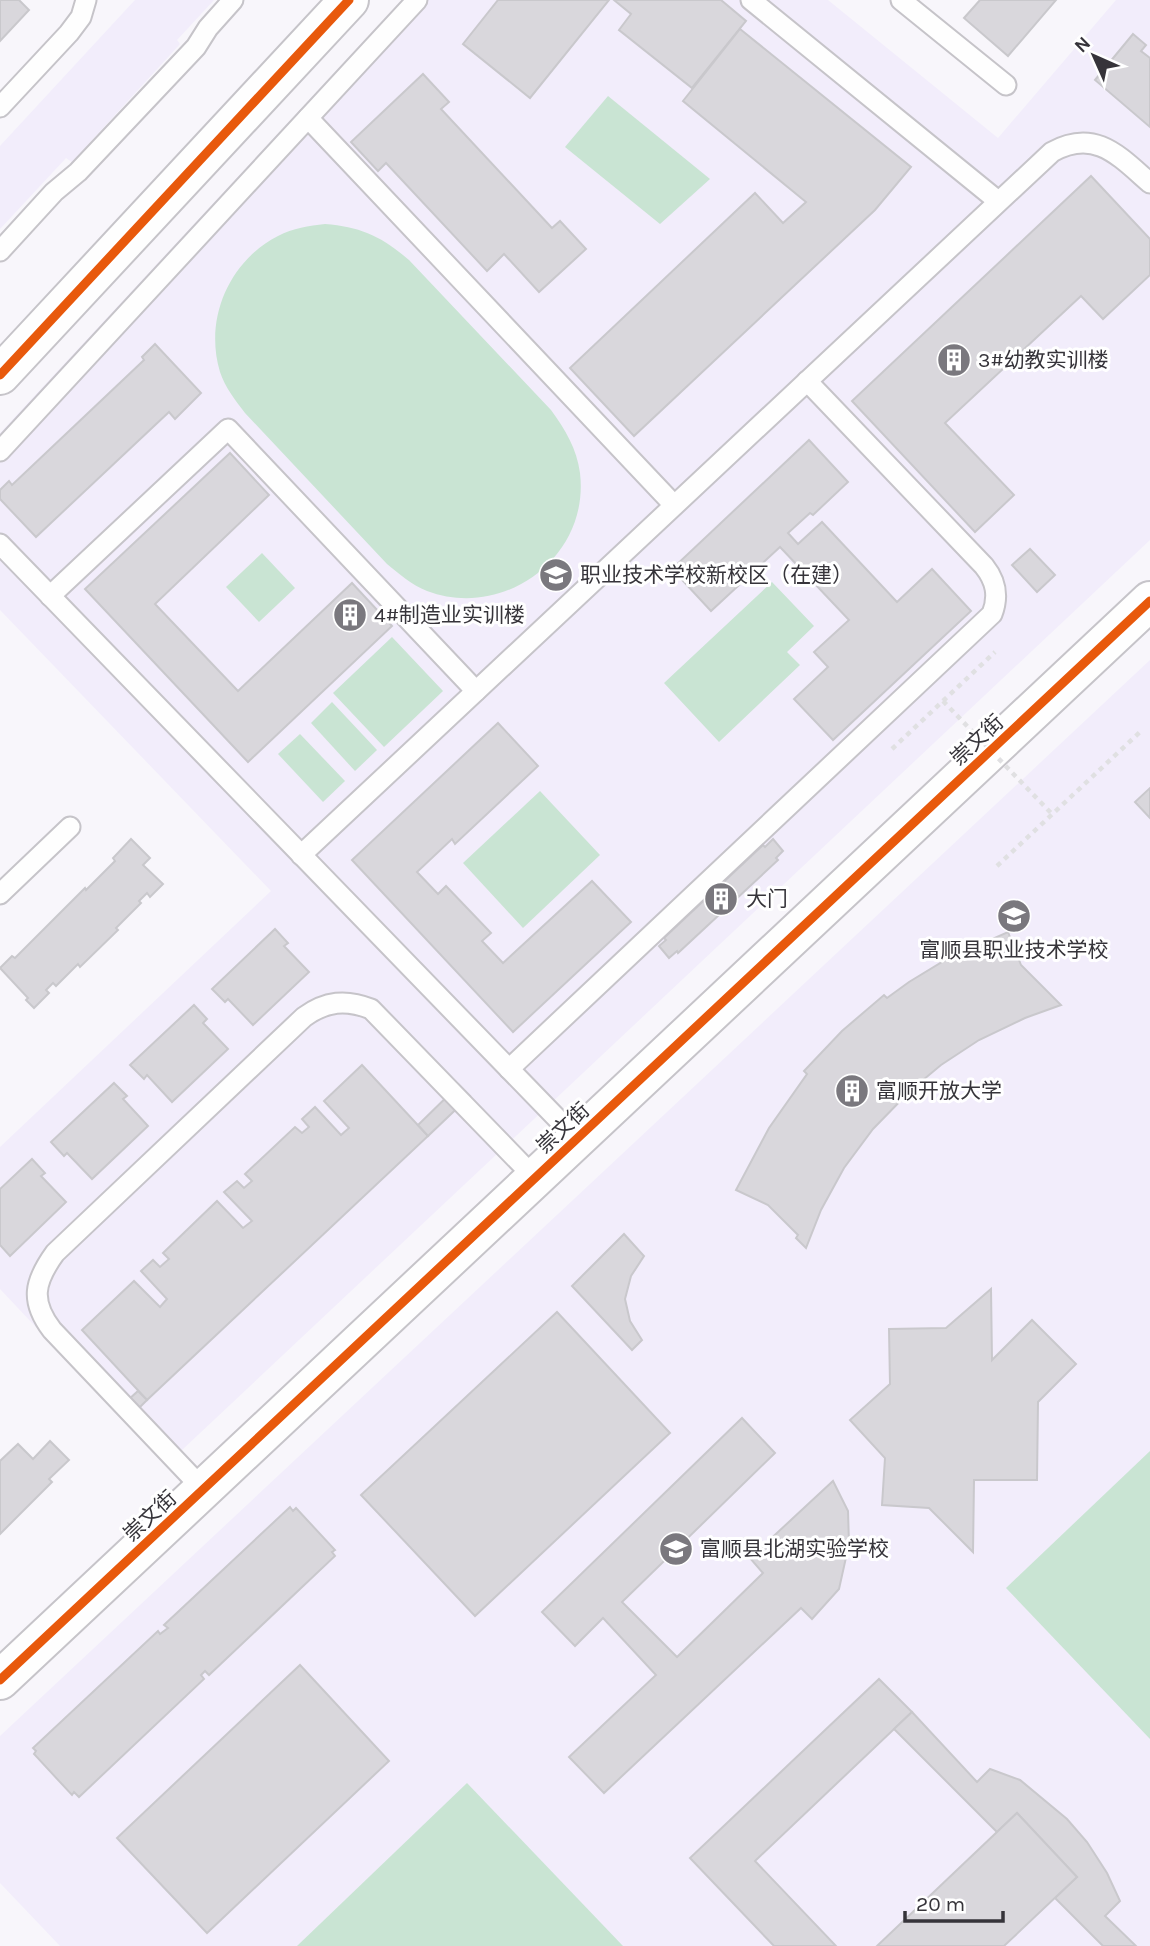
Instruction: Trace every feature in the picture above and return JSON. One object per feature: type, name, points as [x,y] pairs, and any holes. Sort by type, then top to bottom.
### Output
[{"type":"street","points":[[6,357],[349,0]]},
{"type":"street","name":"崇文街","points":[[0,1680],[1150,601]]},
{"type":"lane","points":[[0,107],[75,25],[81,17],[86,0]]},
{"type":"lane","points":[[0,251],[196,47],[208,28],[233,0]]},
{"type":"lane","points":[[0,451],[417,0]]},
{"type":"lane","points":[[751,0],[998,201]]},
{"type":"lane","points":[[901,0],[1006,85]]},
{"type":"lane","points":[[308,118],[674,505]]},
{"type":"lane","points":[[301,855],[1052,152],[1081,142],[1101,145],[1150,183]]},
{"type":"lane","points":[[509,1069],[992,614],[996,600],[995,584],[984,566],[807,381]]},
{"type":"lane","points":[[50,596],[228,429],[475,691]]},
{"type":"lane","points":[[0,544],[577,1139]]},
{"type":"lane","points":[[0,894],[70,827]]},
{"type":"lane","points":[[203,1489],[52,1330],[39,1309],[38,1286],[55,1253],[304,1017],[315,1009],[335,1003],[371,1009],[535,1178]]},
{"type":"path","points":[[892,748],[995,652]]},
{"type":"path","points":[[943,701],[1052,814]]},
{"type":"path","points":[[997,866],[1140,732]]},
{"type":"shaded area","points":[[135,0],[214,0],[177,40],[180,44],[72,162],[66,158],[0,229],[0,146]]},
{"type":"shaded area","name":"职业技术学校新校区（在建）","points":[[402,0],[828,0],[998,138],[1116,0],[1150,0],[1150,540],[166,1465],[0,1289],[0,1147],[271,891],[0,610],[0,433]]},
{"type":"shaded area","name":"富顺县北湖实验学校","points":[[1150,660],[1150,1946],[60,1946],[0,1883],[0,1736]]},
{"type":"green space","points":[[608,96],[710,179],[660,224],[565,147]]},
{"type":"green space","points":[[325,224],[370,234],[409,260],[551,410],[570,440],[580,473],[579,503],[571,531],[556,555],[536,574],[512,589],[485,597],[456,598],[427,591],[406,579],[387,564],[245,413],[225,383],[216,352],[215,332],[218,312],[234,276],[246,260],[278,236],[295,229]]},
{"type":"green space","points":[[262,553],[295,588],[259,622],[226,587]]},
{"type":"green space","points":[[772,582],[814,626],[787,652],[800,665],[719,742],[664,683]]},
{"type":"green space","points":[[392,637],[443,691],[384,747],[333,693]]},
{"type":"green space","points":[[332,702],[377,750],[355,771],[311,723]]},
{"type":"green space","points":[[300,734],[345,781],[323,802],[278,754]]},
{"type":"green space","points":[[540,791],[600,855],[523,928],[463,863]]},
{"type":"green space","points":[[1150,1451],[1150,1739],[1006,1588]]},
{"type":"green space","points":[[467,1783],[623,1946],[297,1946]]},
{"type":"building","points":[[0,0],[19,0],[29,10],[0,41]]},
{"type":"building","points":[[498,0],[609,0],[530,98],[463,44]]},
{"type":"building","points":[[614,0],[721,0],[746,21],[692,88],[619,30],[631,14]]},
{"type":"building","points":[[980,0],[1056,0],[1008,56],[964,18]]},
{"type":"building","points":[[740,29],[911,167],[875,210],[634,436],[570,368],[755,193],[783,223],[806,202],[683,101]]},
{"type":"building","points":[[1133,34],[1146,45],[1141,51],[1150,58],[1150,127],[1095,80]]},
{"type":"building","points":[[423,74],[449,102],[441,109],[552,228],[560,221],[586,249],[539,292],[504,254],[487,271],[386,163],[378,171],[351,142]]},
{"type":"building","name":"3#幼教实训楼","points":[[1091,176],[1150,239],[1150,275],[1103,319],[1081,296],[945,423],[1014,495],[975,532],[852,401]]},
{"type":"building","points":[[155,344],[201,393],[175,419],[169,412],[36,537],[0,499],[0,490],[9,481],[12,485],[144,360],[142,357]]},
{"type":"building","points":[[809,440],[848,482],[813,515],[810,513],[788,533],[798,544],[822,522],[897,602],[932,569],[971,611],[833,740],[794,699],[828,667],[814,652],[849,620],[780,547],[711,611],[672,569]]},
{"type":"building","name":"4#制造业实训楼","points":[[230,453],[269,495],[155,604],[238,691],[352,583],[392,626],[248,762],[85,589]]},
{"type":"building","points":[[1030,549],[1055,575],[1037,592],[1012,565]]},
{"type":"building","points":[[498,723],[538,766],[455,844],[452,839],[417,872],[438,894],[446,886],[491,933],[482,941],[503,963],[592,881],[631,922],[513,1032],[352,860]]},
{"type":"building","points":[[1150,788],[1150,818],[1135,802]]},
{"type":"building","points":[[131,839],[150,858],[143,865],[163,884],[150,897],[147,893],[139,901],[141,903],[116,928],[118,930],[80,967],[78,964],[56,986],[53,983],[46,990],[49,993],[34,1008],[0,968],[12,956],[15,958],[85,888],[86,890],[115,861],[113,858]]},
{"type":"building","name":"大门","points":[[773,839],[783,851],[776,858],[778,860],[678,953],[677,951],[669,958],[659,946],[666,940],[664,938],[763,845],[765,847]]},
{"type":"building","points":[[275,929],[288,943],[284,946],[309,972],[253,1025],[228,999],[225,1002],[212,989]]},
{"type":"building","name":"富顺开放大学","points":[[1008,932],[1021,965],[1061,1005],[1025,1018],[979,1040],[941,1065],[911,1090],[873,1129],[844,1168],[821,1210],[806,1248],[796,1238],[798,1235],[768,1205],[736,1190],[769,1128],[807,1074],[804,1071],[842,1031],[884,995],[887,998],[947,959]]},
{"type":"building","points":[[194,1005],[207,1019],[203,1023],[228,1049],[172,1102],[147,1075],[144,1079],[130,1065]]},
{"type":"building","points":[[362,1065],[428,1136],[147,1400],[82,1330],[134,1281],[160,1307],[167,1299],[141,1271],[153,1260],[160,1267],[169,1259],[163,1253],[217,1201],[243,1228],[252,1221],[224,1192],[237,1181],[244,1188],[252,1181],[245,1174],[295,1127],[302,1133],[309,1127],[302,1119],[315,1107],[341,1135],[349,1128],[324,1101]]},
{"type":"building","points":[[114,1083],[127,1096],[123,1099],[148,1126],[92,1179],[67,1153],[64,1156],[51,1142]]},
{"type":"building","points":[[459,1085],[470,1096],[428,1136],[418,1125]]},
{"type":"building","points":[[32,1159],[45,1173],[41,1176],[66,1202],[10,1256],[0,1245],[0,1189]]},
{"type":"building","points":[[624,1234],[644,1256],[631,1276],[625,1299],[630,1321],[642,1340],[632,1350],[572,1286]]},
{"type":"building","points":[[991,1289],[992,1360],[1032,1320],[1076,1364],[1038,1402],[1037,1480],[974,1480],[973,1552],[929,1508],[882,1505],[885,1458],[850,1420],[890,1384],[889,1329],[946,1328]]},
{"type":"building","points":[[557,1312],[670,1433],[475,1616],[361,1495]]},
{"type":"building","points":[[138,1391],[147,1400],[126,1421],[116,1411]]},
{"type":"building","points":[[742,1418],[775,1453],[622,1602],[677,1657],[763,1573],[750,1558],[833,1481],[848,1511],[849,1544],[839,1589],[812,1619],[801,1608],[604,1793],[569,1757],[656,1675],[603,1618],[575,1646],[542,1612]]},
{"type":"building","points":[[50,1441],[69,1460],[49,1479],[52,1482],[0,1534],[0,1461],[18,1444],[33,1459]]},
{"type":"building","points":[[290,1507],[293,1511],[296,1508],[335,1550],[332,1552],[335,1556],[209,1675],[205,1671],[201,1675],[204,1679],[79,1797],[74,1792],[72,1795],[34,1754],[36,1751],[33,1748],[158,1631],[160,1634],[168,1628],[164,1625]]},
{"type":"building","points":[[300,1665],[389,1761],[207,1933],[117,1838]]},
{"type":"building","points":[[879,1679],[912,1712],[755,1861],[836,1946],[774,1946],[690,1858]]},
{"type":"building","points":[[912,1712],[977,1782],[990,1769],[1020,1780],[1067,1819],[1087,1842],[1107,1873],[1120,1901],[1105,1916],[1136,1946],[1103,1946],[1055,1898],[1077,1877],[1017,1813],[997,1832],[894,1729]]},
{"type":"building","points":[[1017,1813],[1077,1877],[1004,1946],[877,1946]]},
{"type":"cycle path","points":[[0,375],[349,0]]},
{"type":"cycle path","points":[[0,1680],[1150,601]]},
{"type":"place","name":"3#幼教实训楼","points":[[954,360]]},
{"type":"place","name":"职业技术学校新校区（在建）","points":[[556,575]]},
{"type":"place","name":"4#制造业实训楼","points":[[350,615]]},
{"type":"place","name":"大门","points":[[721,899]]},
{"type":"place","name":"富顺县职业技术学校","points":[[1014,916]]},
{"type":"place","name":"富顺开放大学","points":[[852,1091]]},
{"type":"place","name":"富顺县北湖实验学校","points":[[676,1549]]}]
